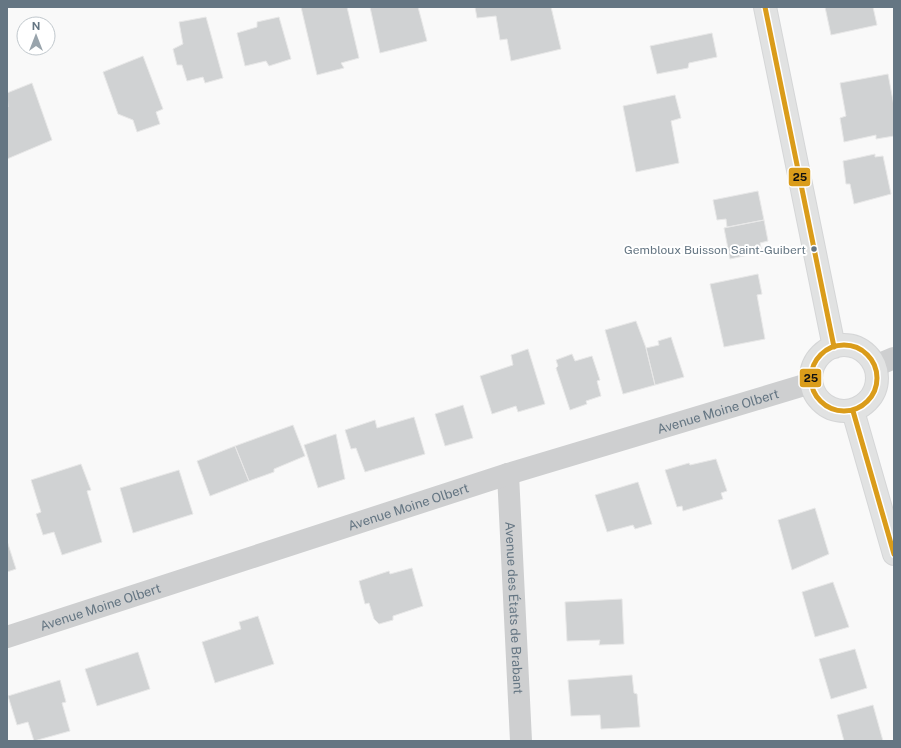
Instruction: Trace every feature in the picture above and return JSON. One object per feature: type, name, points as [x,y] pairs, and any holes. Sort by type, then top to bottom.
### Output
[{"type":"street","points":[[765,7],[834,347]]},
{"type":"street","points":[[844,345],[854,347],[863,351],[870,357],[885,362],[871,398],[863,406],[853,411],[841,412],[831,409],[821,402],[815,394],[811,383],[811,374],[814,365],[819,357],[834,347],[844,345]]},
{"type":"street","name":"Avenue Moine Olbert","points":[[7,637],[508,474],[811,383]]},
{"type":"street","points":[[853,411],[894,554]]},
{"type":"street","name":"Avenue des États de Brabant","points":[[508,474],[521,741]]},
{"type":"building","points":[[301,7],[347,7],[359,58],[341,63],[344,68],[317,75]]},
{"type":"building","points":[[370,7],[418,7],[427,41],[380,53]]},
{"type":"building","points":[[475,7],[551,7],[561,49],[511,61],[507,39],[500,40],[496,16],[477,18]]},
{"type":"building","points":[[825,7],[873,7],[877,25],[831,35]]},
{"type":"building","points":[[206,17],[223,78],[205,83],[203,77],[187,81],[182,65],[177,65],[173,49],[183,44],[179,22]]},
{"type":"building","points":[[279,17],[291,59],[269,66],[266,61],[245,66],[237,33],[257,27],[257,22]]},
{"type":"building","points":[[712,33],[717,57],[689,63],[688,68],[657,74],[650,46]]},
{"type":"building","points":[[143,56],[163,109],[156,112],[160,124],[137,132],[133,120],[118,114],[103,72]]},
{"type":"building","points":[[888,74],[894,106],[894,136],[876,139],[876,135],[844,142],[840,118],[846,116],[840,83]]},
{"type":"building","points":[[32,83],[52,140],[7,159],[7,93]]},
{"type":"building","points":[[675,95],[681,118],[671,121],[679,163],[636,172],[623,106]]},
{"type":"building","points":[[875,154],[875,157],[883,156],[891,194],[854,204],[850,184],[846,184],[843,161]]},
{"type":"building","points":[[758,191],[764,220],[727,227],[726,219],[717,220],[713,200]]},
{"type":"building","points":[[764,220],[768,241],[760,243],[762,252],[730,259],[724,228]]},
{"type":"building","points":[[758,274],[762,294],[757,295],[765,339],[724,347],[710,284]]},
{"type":"building","points":[[636,321],[646,348],[655,385],[623,394],[605,330]]},
{"type":"building","points":[[671,337],[684,377],[655,385],[646,348],[659,345],[658,341]]},
{"type":"building","points":[[528,349],[545,404],[518,412],[516,406],[492,414],[480,376],[513,365],[511,355]]},
{"type":"building","points":[[572,354],[575,361],[592,356],[600,380],[597,381],[601,396],[586,401],[587,404],[570,410],[556,368],[558,366],[556,360]]},
{"type":"building","points":[[463,405],[473,438],[445,446],[435,414]]},
{"type":"building","points":[[414,417],[425,454],[365,472],[356,448],[351,449],[345,430],[375,420],[377,428]]},
{"type":"building","points":[[293,425],[305,456],[274,469],[274,472],[249,481],[235,446]]},
{"type":"building","points":[[336,434],[345,479],[318,488],[304,445]]},
{"type":"building","points":[[235,446],[249,481],[210,496],[197,461]]},
{"type":"building","points":[[716,459],[727,491],[721,493],[723,499],[683,511],[682,506],[677,507],[665,470],[689,463],[690,465]]},
{"type":"building","points":[[81,464],[91,490],[87,491],[102,542],[62,555],[54,532],[43,535],[36,514],[41,512],[31,480]]},
{"type":"building","points":[[179,470],[193,514],[133,533],[120,488]]},
{"type":"building","points":[[638,482],[652,524],[635,529],[633,525],[607,532],[595,495]]},
{"type":"building","points":[[815,508],[829,554],[792,570],[778,520]]},
{"type":"building","points":[[7,541],[16,569],[7,572]]},
{"type":"building","points":[[412,568],[423,606],[393,616],[393,620],[379,624],[374,619],[369,603],[365,604],[359,581],[389,571],[390,574]]},
{"type":"building","points":[[833,582],[849,627],[815,637],[802,592]]},
{"type":"building","points":[[622,599],[624,644],[599,645],[600,640],[567,641],[565,602]]},
{"type":"building","points":[[258,616],[274,664],[215,683],[202,642],[241,629],[239,622]]},
{"type":"building","points":[[855,649],[867,688],[831,699],[819,659]]},
{"type":"building","points":[[138,652],[150,689],[97,706],[85,669]]},
{"type":"building","points":[[632,675],[634,693],[637,694],[640,727],[601,729],[600,715],[571,716],[568,680]]},
{"type":"building","points":[[60,680],[66,702],[62,703],[70,731],[34,741],[28,722],[17,725],[8,696]]},
{"type":"building","points":[[873,705],[883,741],[844,741],[837,715]]},
{"type":"transit line","name":"25","points":[[765,7],[834,347]]},
{"type":"transit line","name":"25","points":[[844,345],[857,347],[872,360],[875,365],[877,378],[875,391],[862,406],[857,409],[844,411],[831,409],[816,396],[813,391],[811,378],[813,365],[826,350],[831,347],[844,345]]},
{"type":"transit line","name":"25","points":[[853,411],[894,554]]},
{"type":"place","name":"Gembloux Buisson Saint-Guibert","points":[[814,249]]}]
